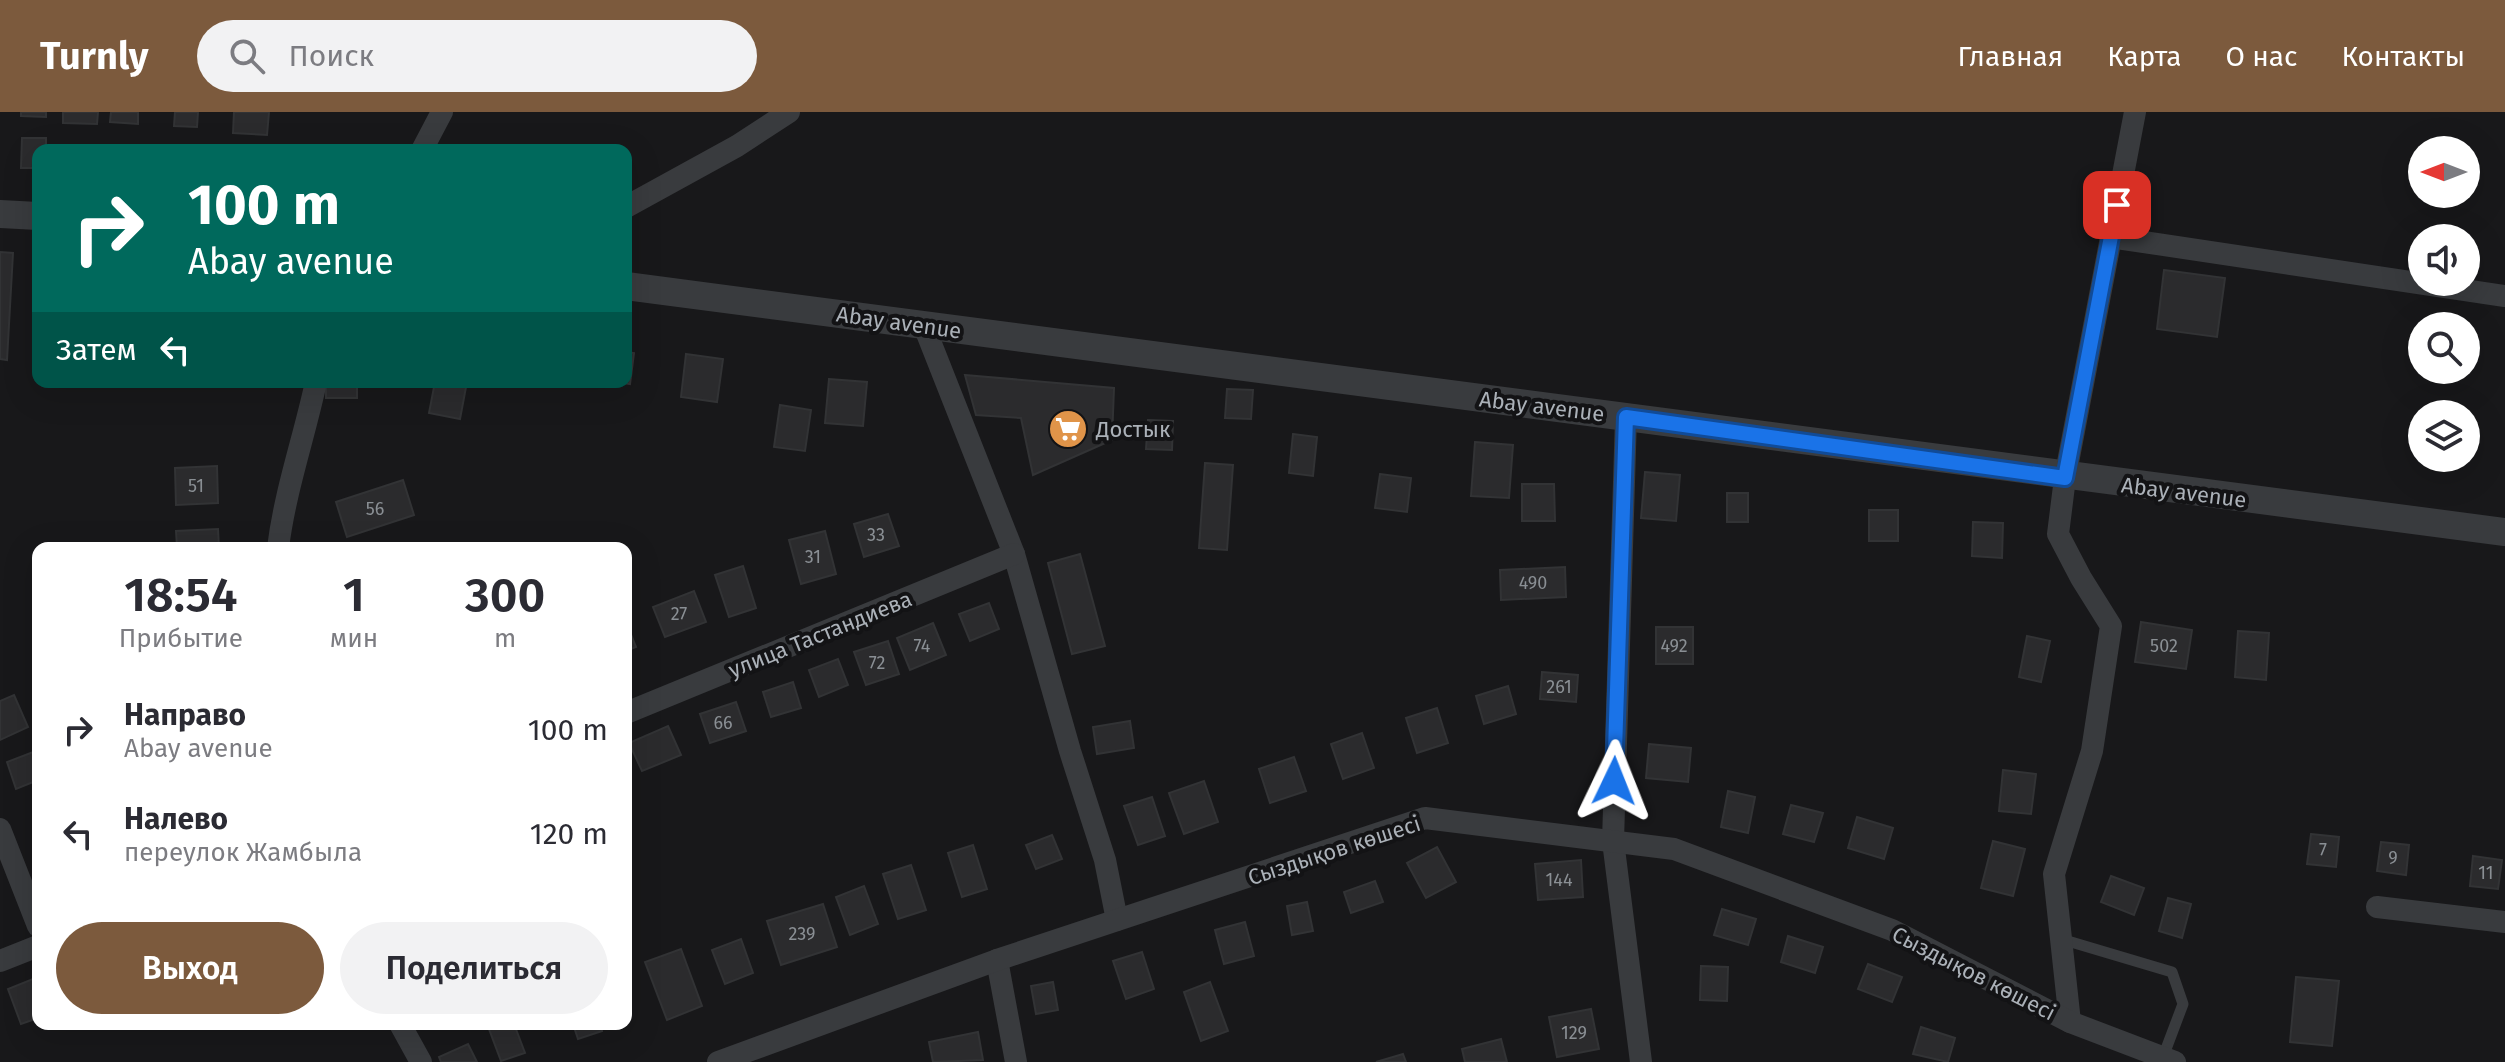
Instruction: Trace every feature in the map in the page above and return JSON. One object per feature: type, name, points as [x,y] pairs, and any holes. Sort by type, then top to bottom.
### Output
[{"type":"street","points":[[425,144],[442,112]]},
{"type":"street","points":[[632,204],[737,146],[789,112]]},
{"type":"street","points":[[2070,1022],[2054,874],[2092,751],[2111,626],[2058,534],[2065,478],[2135,112]]},
{"type":"street","points":[[0,214],[32,216]]},
{"type":"street","points":[[2110,237],[2505,296]]},
{"type":"street","name":"Abay avenue","points":[[632,287],[1626,417],[2065,478],[2505,532]]},
{"type":"street","points":[[924,326],[1014,554],[1070,751],[1105,860],[1117,920]]},
{"type":"street","points":[[279,542],[283,507],[305,434],[315,388]]},
{"type":"street","points":[[1626,417],[1613,841],[1641,1062]]},
{"type":"street","name":"улица Тастандиева","points":[[632,711],[1014,554]]},
{"type":"street","name":"Сыздықов көшесі","points":[[718,1062],[997,960],[1425,818],[1674,849],[1892,930],[2070,1022],[2169,1060]]},
{"type":"street","points":[[0,829],[32,911]]},
{"type":"street","points":[[2377,907],[2505,922]]},
{"type":"street","points":[[0,961],[32,948]]},
{"type":"street","points":[[997,960],[1016,1062]]},
{"type":"street","points":[[403,1030],[421,1062]]},
{"type":"lane","points":[[2060,938],[2172,972],[2183,1004],[2169,1060]]},
{"type":"building","points":[[21,112],[46,112],[46,117],[21,116]]},
{"type":"building","points":[[63,112],[98,112],[97,124],[63,123]]},
{"type":"building","points":[[111,112],[138,112],[138,124],[110,122]]},
{"type":"building","points":[[175,112],[198,112],[197,127],[174,126]]},
{"type":"building","points":[[234,112],[269,112],[267,135],[233,133]]},
{"type":"building","points":[[22,138],[46,138],[46,144],[32,144],[32,168],[21,168]]},
{"type":"building","points":[[0,252],[13,253],[7,360],[0,359]]},
{"type":"building","points":[[2164,270],[2225,278],[2217,337],[2157,329]]},
{"type":"building","points":[[686,354],[723,359],[717,402],[681,397]]},
{"type":"building","name":"Достык","points":[[965,375],[1114,388],[1112,440],[1033,475],[1021,418],[976,415]]},
{"type":"building","points":[[829,379],[867,382],[863,426],[825,423]]},
{"type":"building","points":[[326,388],[357,388],[357,398],[326,398]]},
{"type":"building","points":[[434,388],[466,388],[460,419],[429,413]]},
{"type":"building","points":[[1227,389],[1253,390],[1251,419],[1225,418]]},
{"type":"building","points":[[780,405],[811,410],[805,451],[774,447]]},
{"type":"building","points":[[1148,420],[1173,421],[1172,450],[1146,449]]},
{"type":"building","points":[[1293,434],[1317,437],[1313,476],[1289,473]]},
{"type":"building","points":[[1475,442],[1513,445],[1509,498],[1471,496]]},
{"type":"building","points":[[1205,463],[1233,465],[1227,550],[1199,548]]},
{"type":"building","points":[[217,466],[218,503],[176,505],[175,468]]},
{"type":"building","points":[[1645,472],[1680,475],[1676,521],[1641,518]]},
{"type":"building","points":[[1380,474],[1411,478],[1407,512],[1375,508]]},
{"type":"building","points":[[403,480],[414,515],[347,537],[336,502]]},
{"type":"building","points":[[1522,484],[1554,484],[1555,521],[1522,521]]},
{"type":"building","points":[[1727,493],[1748,493],[1748,522],[1727,522]]},
{"type":"building","points":[[1869,510],[1898,510],[1898,541],[1869,541]]},
{"type":"building","points":[[888,514],[899,546],[864,557],[854,524]]},
{"type":"building","points":[[1973,522],[2003,523],[2002,558],[1972,556]]},
{"type":"building","points":[[218,529],[219,542],[177,542],[176,531]]},
{"type":"building","points":[[825,531],[836,574],[801,584],[789,540]]},
{"type":"building","points":[[1080,554],[1105,646],[1072,654],[1048,563]]},
{"type":"building","points":[[743,566],[756,608],[729,617],[715,575]]},
{"type":"building","points":[[1565,567],[1566,597],[1501,600],[1500,570]]},
{"type":"building","points":[[694,591],[706,622],[665,637],[653,607]]},
{"type":"building","points":[[989,603],[999,629],[970,641],[959,614]]},
{"type":"building","points":[[2141,622],[2192,630],[2186,669],[2135,662]]},
{"type":"building","points":[[933,623],[946,655],[910,670],[897,638]]},
{"type":"building","points":[[1656,627],[1693,627],[1693,664],[1656,664]]},
{"type":"building","points":[[2238,631],[2269,633],[2266,680],[2235,677]]},
{"type":"building","points":[[2027,636],[2050,641],[2041,682],[2019,677]]},
{"type":"building","points":[[888,641],[899,674],[866,685],[854,652]]},
{"type":"building","points":[[838,659],[848,685],[819,697],[809,670]]},
{"type":"building","points":[[1542,672],[1578,675],[1576,702],[1540,699]]},
{"type":"building","points":[[793,682],[801,708],[771,717],[763,692]]},
{"type":"building","points":[[1508,686],[1516,714],[1484,724],[1476,696]]},
{"type":"building","points":[[14,695],[28,727],[0,740],[0,701]]},
{"type":"building","points":[[736,702],[746,731],[710,743],[700,714]]},
{"type":"building","points":[[1437,708],[1448,743],[1417,753],[1406,718]]},
{"type":"building","points":[[1130,721],[1134,748],[1097,754],[1093,727]]},
{"type":"building","points":[[668,726],[681,755],[642,771],[632,749],[632,742]]},
{"type":"building","points":[[1362,733],[1374,768],[1343,779],[1331,744]]},
{"type":"building","points":[[1649,744],[1691,748],[1688,782],[1646,778]]},
{"type":"building","points":[[32,753],[32,782],[16,789],[7,762]]},
{"type":"building","points":[[1294,757],[1306,791],[1270,803],[1259,769]]},
{"type":"building","points":[[2003,770],[2036,774],[2031,814],[1999,811]]},
{"type":"building","points":[[1204,781],[1218,822],[1184,834],[1169,793]]},
{"type":"building","points":[[1728,791],[1755,797],[1748,833],[1721,827]]},
{"type":"building","points":[[1152,797],[1165,836],[1138,845],[1124,806]]},
{"type":"building","points":[[1791,805],[1823,813],[1814,842],[1783,834]]},
{"type":"building","points":[[1857,817],[1893,828],[1884,859],[1848,848]]},
{"type":"building","points":[[2311,834],[2339,837],[2336,867],[2307,864]]},
{"type":"building","points":[[1052,835],[1062,859],[1036,869],[1026,845]]},
{"type":"building","points":[[1993,841],[2025,849],[2013,896],[1981,888]]},
{"type":"building","points":[[2381,842],[2409,845],[2406,875],[2377,871]]},
{"type":"building","points":[[973,845],[987,889],[962,897],[948,853]]},
{"type":"building","points":[[1437,847],[1456,882],[1426,898],[1407,863]]},
{"type":"building","points":[[2473,856],[2502,860],[2498,889],[2470,886]]},
{"type":"building","points":[[1581,860],[1583,897],[1538,900],[1535,864]]},
{"type":"building","points":[[911,865],[926,910],[898,919],[883,874]]},
{"type":"building","points":[[2111,876],[2144,888],[2134,915],[2101,902]]},
{"type":"building","points":[[1375,881],[1383,902],[1351,913],[1344,892]]},
{"type":"building","points":[[864,886],[878,924],[850,935],[836,897]]},
{"type":"building","points":[[2168,898],[2191,904],[2182,938],[2159,931]]},
{"type":"building","points":[[1307,902],[1313,931],[1292,935],[1287,906]]},
{"type":"building","points":[[823,904],[837,947],[781,965],[767,921]]},
{"type":"building","points":[[1722,909],[1756,919],[1748,945],[1714,935]]},
{"type":"building","points":[[1245,922],[1254,956],[1224,964],[1215,930]]},
{"type":"building","points":[[1788,936],[1823,947],[1815,973],[1781,962]]},
{"type":"building","points":[[741,939],[753,973],[725,984],[712,950]]},
{"type":"building","points":[[681,949],[702,1006],[667,1020],[645,962]]},
{"type":"building","points":[[1142,952],[1154,989],[1126,999],[1113,961]]},
{"type":"building","points":[[1868,964],[1902,977],[1892,1002],[1858,989]]},
{"type":"building","points":[[1701,966],[1728,967],[1727,1001],[1700,1000]]},
{"type":"building","points":[[2296,977],[2339,981],[2332,1046],[2290,1042]]},
{"type":"building","points":[[32,979],[32,1020],[21,1024],[8,989]]},
{"type":"building","points":[[1053,982],[1058,1010],[1036,1014],[1031,986]]},
{"type":"building","points":[[1210,982],[1228,1031],[1201,1041],[1184,992]]},
{"type":"building","points":[[1591,1009],[1599,1049],[1557,1057],[1549,1017]]},
{"type":"building","points":[[1921,1027],[1955,1038],[1948,1062],[1913,1054]]},
{"type":"building","points":[[489,1030],[516,1030],[525,1053],[501,1061]]},
{"type":"building","points":[[575,1030],[602,1030],[602,1031],[578,1039]]},
{"type":"building","points":[[978,1032],[983,1060],[933,1062],[929,1042]]},
{"type":"building","points":[[1501,1039],[1507,1062],[1465,1062],[1462,1049]]},
{"type":"building","points":[[468,1044],[477,1062],[441,1062],[439,1057]]},
{"type":"building","points":[[1403,1054],[1406,1062],[1376,1062]]},
{"type":"place","name":"Достык","points":[[1068,429]]},
{"type":"route","points":[[1614,781],[1626,417],[2065,478],[2117,205]]}]
